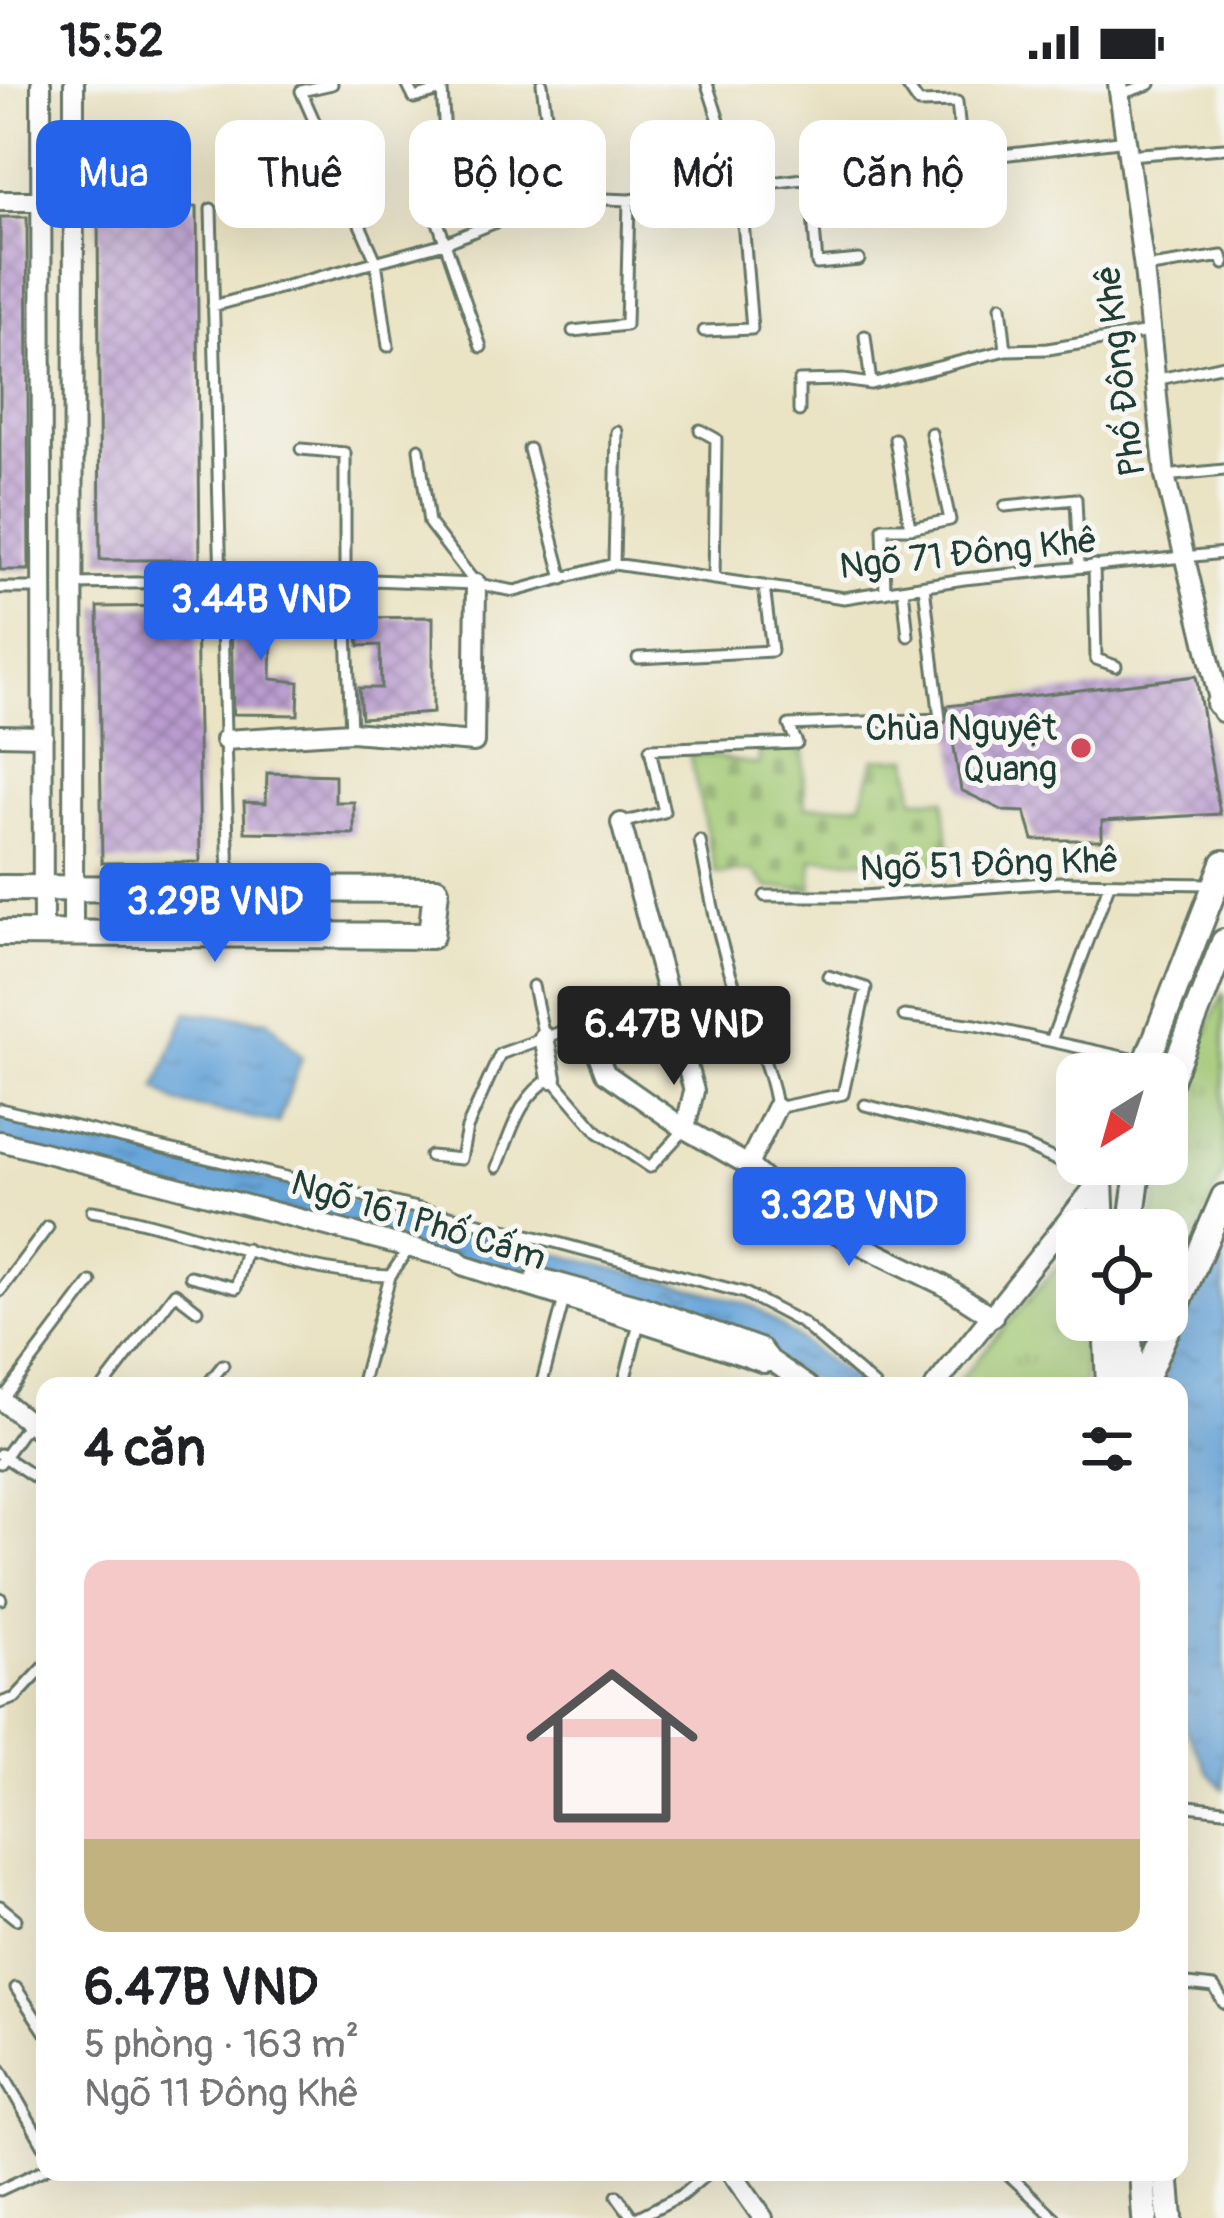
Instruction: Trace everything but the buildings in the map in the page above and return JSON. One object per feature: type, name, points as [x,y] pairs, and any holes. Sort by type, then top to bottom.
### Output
[{"type":"street","points":[[41,84],[41,120]]},
{"type":"street","points":[[74,84],[74,934]]},
{"type":"street","name":"Phố Đông Khê","points":[[1119,89],[1166,476],[1222,709]]},
{"type":"street","points":[[0,201],[36,201]]},
{"type":"street","points":[[41,228],[43,933]]},
{"type":"street","points":[[225,740],[351,732],[474,742],[476,584]]},
{"type":"street","points":[[0,735],[43,736]]},
{"type":"street","points":[[621,823],[694,1091],[685,1129]]},
{"type":"street","points":[[1150,1053],[1220,873]]},
{"type":"street","points":[[0,888],[436,890],[431,936],[0,933]]},
{"type":"street","points":[[229,889],[231,935]]},
{"type":"street","points":[[1182,1053],[1219,969],[1224,943]]},
{"type":"street","points":[[586,1023],[605,1073],[685,1129],[748,1165],[810,1220],[944,1285],[993,1317]]},
{"type":"street","points":[[544,1037],[552,1078]]},
{"type":"street","points":[[748,1165],[776,1108]]},
{"type":"street","name":"Ngõ 161 Phố Cấm","points":[[0,1141],[458,1260],[464,1257],[564,1299],[641,1312]]},
{"type":"street","points":[[942,1377],[1093,1185]]},
{"type":"street","points":[[1146,1377],[1224,1197]]},
{"type":"street","points":[[530,1281],[762,1349],[795,1377]]},
{"type":"street","points":[[1107,1341],[1109,1377]]},
{"type":"street","points":[[1129,1341],[1131,1377]]},
{"type":"street","points":[[1,1400],[36,1427]]},
{"type":"street","points":[[737,2181],[763,2218]]},
{"type":"street","points":[[1143,2181],[1145,2218]]},
{"type":"street","points":[[1167,2181],[1170,2218]]},
{"type":"lane","points":[[332,84],[301,91],[376,261],[388,346]]},
{"type":"lane","points":[[407,84],[414,98],[442,89],[448,166],[420,170],[481,347]]},
{"type":"lane","points":[[542,84],[547,120]]},
{"type":"lane","points":[[706,84],[718,120]]},
{"type":"lane","points":[[906,84],[919,103],[958,102],[960,120]]},
{"type":"lane","points":[[1119,89],[1150,84]]},
{"type":"lane","points":[[1007,157],[1127,147],[1224,148]]},
{"type":"lane","points":[[573,331],[626,325],[628,200],[606,199]]},
{"type":"lane","points":[[211,209],[229,889]]},
{"type":"lane","points":[[213,306],[445,243],[481,228]]},
{"type":"lane","points":[[704,332],[752,329],[744,228]]},
{"type":"lane","points":[[814,228],[817,264],[859,260]]},
{"type":"lane","points":[[1144,268],[1222,256],[1224,264]]},
{"type":"lane","points":[[1001,306],[1006,350]]},
{"type":"lane","points":[[799,411],[799,381],[871,384],[1006,350],[1048,349],[1149,332]]},
{"type":"lane","points":[[865,336],[871,384]]},
{"type":"lane","points":[[1155,380],[1224,365]]},
{"type":"lane","points":[[700,430],[716,439],[714,579]]},
{"type":"lane","points":[[614,564],[617,432]]},
{"type":"lane","points":[[885,592],[883,528],[950,520],[931,433]]},
{"type":"lane","points":[[895,439],[910,528]]},
{"type":"lane","points":[[301,449],[345,453],[351,732]]},
{"type":"lane","points":[[419,449],[429,523],[476,584]]},
{"type":"lane","points":[[529,449],[563,579]]},
{"type":"lane","points":[[1166,476],[1224,470]]},
{"type":"lane","points":[[1005,506],[1076,499],[1079,566]]},
{"type":"lane","name":"Ngõ 71 Đông Khê","points":[[76,584],[345,579],[476,584],[515,591],[614,564],[844,598],[1079,566],[1224,553]]},
{"type":"lane","points":[[1094,565],[1096,659],[1116,665]]},
{"type":"lane","points":[[638,658],[772,651],[764,586]]},
{"type":"lane","points":[[621,823],[664,812],[650,749],[797,743],[789,725],[940,719],[924,586]]},
{"type":"lane","points":[[0,588],[42,587]]},
{"type":"lane","points":[[903,589],[908,636]]},
{"type":"lane","points":[[700,842],[710,900],[736,990],[772,1081],[776,1108],[843,1094],[866,988],[828,976]]},
{"type":"lane","name":"Ngõ 51 Đông Khê","points":[[765,896],[863,896],[1007,884],[1109,885],[1220,873]]},
{"type":"lane","points":[[1051,1041],[1109,885]]},
{"type":"lane","points":[[533,986],[544,1037]]},
{"type":"lane","points":[[904,1016],[976,1025],[1092,1053]]},
{"type":"lane","points":[[430,1156],[461,1160],[466,1128],[500,1054],[586,1023]]},
{"type":"lane","points":[[497,1167],[526,1098],[552,1078],[598,1132],[650,1167],[685,1129]]},
{"type":"lane","points":[[865,1105],[1056,1156]]},
{"type":"lane","points":[[0,1109],[518,1232],[745,1293],[802,1323],[865,1377]]},
{"type":"lane","points":[[92,1210],[246,1249],[390,1276]]},
{"type":"lane","points":[[0,1291],[48,1227]]},
{"type":"lane","points":[[363,1377],[390,1276],[405,1254],[400,1245]]},
{"type":"lane","points":[[190,1276],[236,1288],[246,1249]]},
{"type":"lane","points":[[1,1400],[91,1282]]},
{"type":"lane","points":[[111,1377],[175,1293],[197,1310]]},
{"type":"lane","points":[[543,1377],[564,1299]]},
{"type":"lane","points":[[625,1377],[641,1312]]},
{"type":"lane","points":[[213,1377],[223,1365]]},
{"type":"lane","points":[[36,1429],[2,1458],[36,1479]]},
{"type":"lane","points":[[0,1703],[36,1679]]},
{"type":"lane","points":[[1188,1806],[1224,1810]]},
{"type":"lane","points":[[0,1906],[16,1919]]},
{"type":"lane","points":[[1188,1984],[1214,1987],[1224,2003]]},
{"type":"lane","points":[[16,1988],[36,2018]]},
{"type":"lane","points":[[0,2069],[36,2132]]},
{"type":"lane","points":[[0,2190],[36,2173]]},
{"type":"lane","points":[[617,2196],[635,2218],[682,2195],[698,2181]]},
{"type":"lane","points":[[1016,2181],[1055,2218]]},
{"type":"green space","points":[[759,740],[803,752],[805,807],[861,804],[874,759],[909,758],[914,799],[944,799],[951,862],[812,859],[812,889],[769,888],[753,871],[716,874],[689,752],[759,765]]},
{"type":"green space","points":[[1224,992],[1224,1171],[1188,1254],[1188,1209],[1154,1209],[1159,1185],[1188,1185],[1188,1075]]},
{"type":"green space","points":[[1056,1268],[1056,1341],[1084,1341],[1085,1377],[962,1377]]},
{"type":"water","points":[[187,1012],[268,1020],[302,1057],[278,1123],[177,1103],[156,1088]]},
{"type":"water","points":[[0,1112],[722,1296],[755,1307],[850,1377],[806,1377],[725,1333],[0,1150]]},
{"type":"water","points":[[1224,1240],[1224,1789],[1209,1773],[1188,1733],[1188,1377],[1166,1377],[1175,1341],[1188,1341],[1188,1314]]},
{"type":"place","name":"Chùa Nguyệt Quang","points":[[1081,748]]}]
